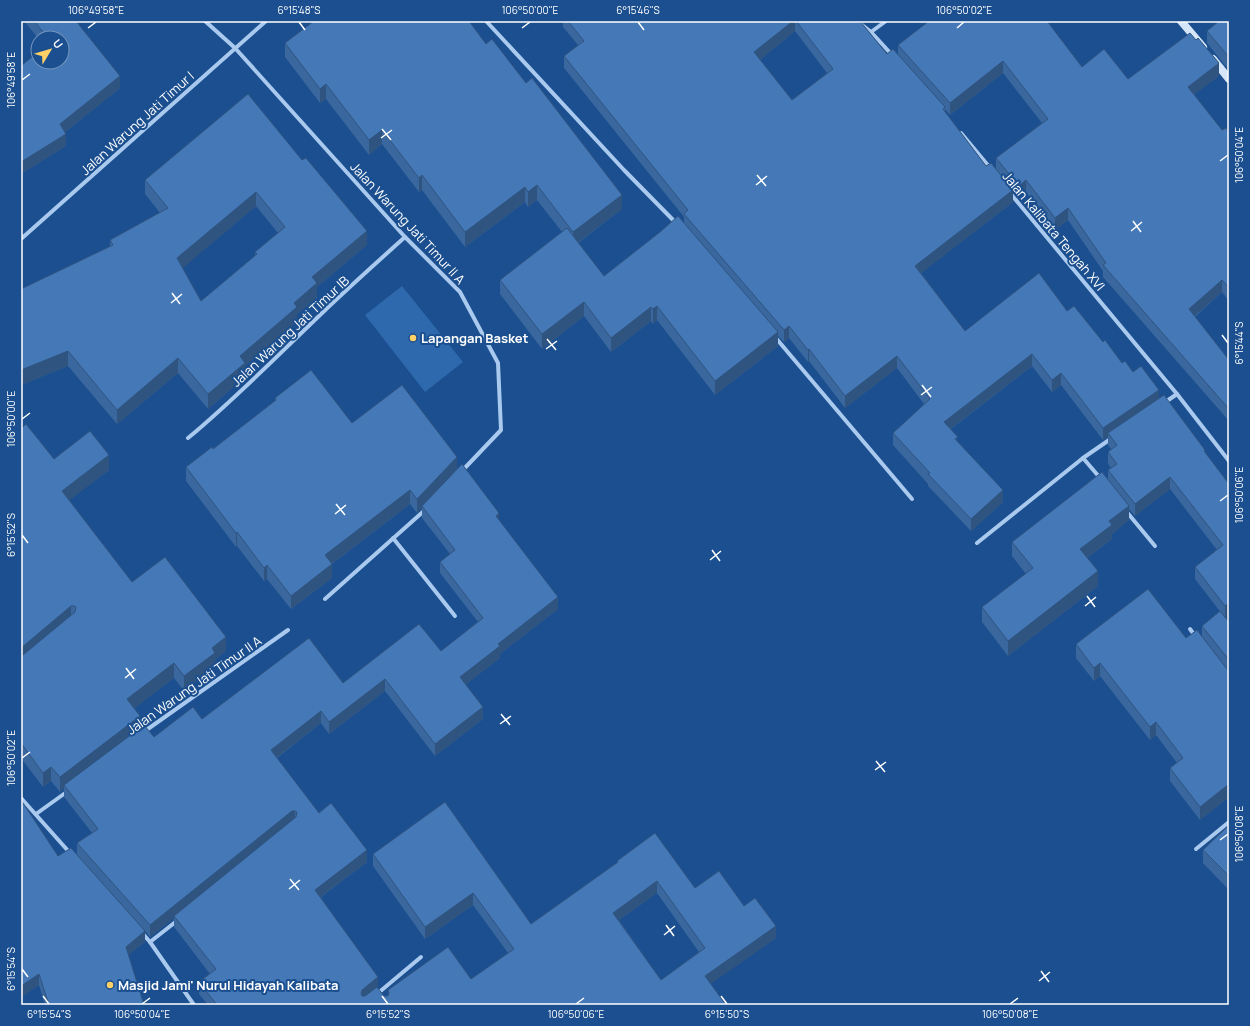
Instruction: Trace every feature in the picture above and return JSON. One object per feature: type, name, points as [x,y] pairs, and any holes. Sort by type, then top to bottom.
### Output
[{"type":"street","name":"Jalan Warung Jati Timur II A","points":[[205,21],[235,48],[404,237],[460,292],[498,362],[501,430],[458,476]]},
{"type":"street","name":"Jalan Warung Jati Timur I","points":[[21,239],[266,21]]},
{"type":"street","points":[[486,21],[624,170],[680,227]]},
{"type":"street","points":[[857,21],[871,32],[898,62]]},
{"type":"street","points":[[871,32],[886,21]]},
{"type":"street","points":[[1181,21],[1229,79]]},
{"type":"street","name":"Jalan Kalibata Tengah XVI","points":[[956,127],[996,176]]},
{"type":"street","name":"Jalan Kalibata Tengah XVI","points":[[1006,188],[1176,394],[1229,461]]},
{"type":"street","name":"Jalan Warung Jati Timur IB","points":[[188,438],[281,354],[319,316],[404,237]]},
{"type":"street","points":[[770,331],[912,499]]},
{"type":"street","points":[[1158,407],[1176,394]]},
{"type":"street","points":[[977,543],[1083,458],[1114,436]]},
{"type":"street","points":[[1083,458],[1102,481]]},
{"type":"street","points":[[325,599],[430,504]]},
{"type":"street","points":[[1122,505],[1155,546]]},
{"type":"street","points":[[393,538],[455,616]]},
{"type":"street","points":[[1190,629],[1200,642]]},
{"type":"street","name":"Jalan Warung Jati Timur II A","points":[[138,737],[288,630]]},
{"type":"street","points":[[36,814],[69,790]]},
{"type":"street","points":[[21,798],[72,854]]},
{"type":"street","points":[[1196,849],[1229,822]]},
{"type":"street","points":[[150,942],[184,915]]},
{"type":"street","points":[[140,931],[150,942],[194,1005]]},
{"type":"street","points":[[373,998],[421,957]]},
{"type":"street","points":[[377,994],[382,1000]]},
{"type":"shaded area","name":"Lapangan Basket","points":[[402,286],[463,362],[425,392],[365,315]]},
{"type":"building","points":[[34,21],[76,21],[120,76],[60,124],[66,134],[21,162],[21,66],[30,59],[30,70],[70,70],[70,30],[41,30]]},
{"type":"building","points":[[314,21],[469,21],[486,44],[492,39],[526,83],[532,78],[622,195],[573,232],[537,185],[528,192],[525,187],[465,232],[422,175],[419,178],[382,130],[369,140],[326,84],[320,89],[285,43]]},
{"type":"building","points":[[568,21],[793,21],[754,52],[792,100],[833,69],[796,21],[860,21],[887,54],[893,49],[945,107],[943,109],[986,166],[991,163],[1013,190],[915,266],[965,331],[1039,273],[1067,311],[1074,306],[1103,342],[1105,340],[1122,363],[1125,361],[1133,372],[1141,366],[1159,390],[1103,428],[1061,373],[1052,380],[1032,354],[944,422],[958,437],[955,439],[1003,490],[971,519],[928,474],[930,473],[893,433],[930,399],[897,356],[845,396],[809,349],[808,350],[789,326],[784,330],[684,214],[688,210],[564,56],[584,41]]},
{"type":"building","points":[[929,21],[1047,21],[1082,67],[1104,49],[1128,79],[1190,33],[1196,40],[1198,38],[1219,63],[1188,87],[1222,130],[1226,128],[1229,132],[1229,288],[1222,280],[1189,309],[1229,360],[1229,409],[1103,265],[1106,263],[1068,208],[1055,218],[1026,180],[1019,186],[996,158],[1048,119],[1003,61],[950,103],[898,45]]},
{"type":"building","points":[[1219,21],[1229,21],[1228,56],[1207,31]]},
{"type":"building","points":[[248,94],[302,160],[306,158],[367,231],[312,277],[317,283],[294,303],[297,307],[240,356],[245,363],[208,394],[178,358],[117,410],[68,351],[21,370],[21,289],[113,245],[110,240],[168,208],[145,180]],"holes":[[[256,192],[285,227],[255,252],[257,254],[201,301],[177,258]]]},
{"type":"building","points":[[678,216],[778,332],[715,381],[657,306],[653,309],[651,307],[611,338],[584,302],[542,334],[500,280],[567,228],[604,276]]},
{"type":"building","points":[[311,370],[352,423],[402,385],[457,457],[417,499],[410,490],[325,555],[332,564],[291,596],[267,565],[264,568],[186,467],[212,447],[213,449],[276,400],[275,398]]},
{"type":"building","points":[[1164,395],[1229,484],[1229,603],[1225,606],[1195,567],[1223,545],[1170,477],[1135,504],[1108,470],[1117,464],[1108,452],[1117,445],[1108,433]]},
{"type":"building","points":[[26,424],[54,459],[90,431],[109,455],[62,491],[132,582],[165,557],[226,637],[212,648],[215,653],[184,676],[174,663],[127,699],[140,716],[60,777],[51,767],[43,773],[21,743],[21,655],[23,655],[75,612],[76,607],[71,606],[21,648],[21,429]]},
{"type":"building","points":[[462,464],[499,513],[496,516],[558,597],[498,644],[500,646],[460,677],[483,707],[435,744],[385,679],[329,722],[321,711],[271,750],[319,813],[331,803],[367,850],[315,890],[378,977],[362,990],[362,996],[365,996],[377,987],[384,996],[388,996],[388,990],[448,947],[471,979],[514,949],[473,893],[425,927],[373,854],[445,802],[531,924],[618,862],[617,861],[655,833],[695,888],[719,871],[744,906],[755,898],[776,926],[705,976],[726,1005],[217,1005],[199,982],[216,969],[174,916],[296,817],[297,812],[292,811],[150,925],[77,843],[98,829],[64,785],[144,725],[154,737],[193,707],[202,719],[309,638],[343,683],[419,624],[441,651],[483,618],[440,562],[455,550],[422,506]],"holes":[[[657,881],[705,948],[661,980],[613,913]]]},
{"type":"building","points":[[1102,472],[1129,506],[1109,521],[1112,525],[1080,549],[1098,571],[1008,641],[982,607],[1033,568],[1012,542]]},
{"type":"building","points":[[1148,589],[1186,638],[1197,630],[1227,669],[1229,669],[1229,784],[1200,807],[1170,768],[1183,758],[1156,722],[1150,727],[1100,663],[1094,668],[1076,644]]},
{"type":"building","points":[[1220,611],[1229,622],[1229,660],[1202,626]]},
{"type":"building","points":[[21,800],[58,856],[71,848],[145,931],[126,947],[144,1005],[49,1005],[39,974],[21,986]]},
{"type":"building","points":[[1229,825],[1229,876],[1203,850]]},
{"type":"place","name":"Lapangan Basket","points":[[413,338]]},
{"type":"place","name":"Masjid Jami' Nurul Hidayah Kalibata","points":[[110,985]]}]
